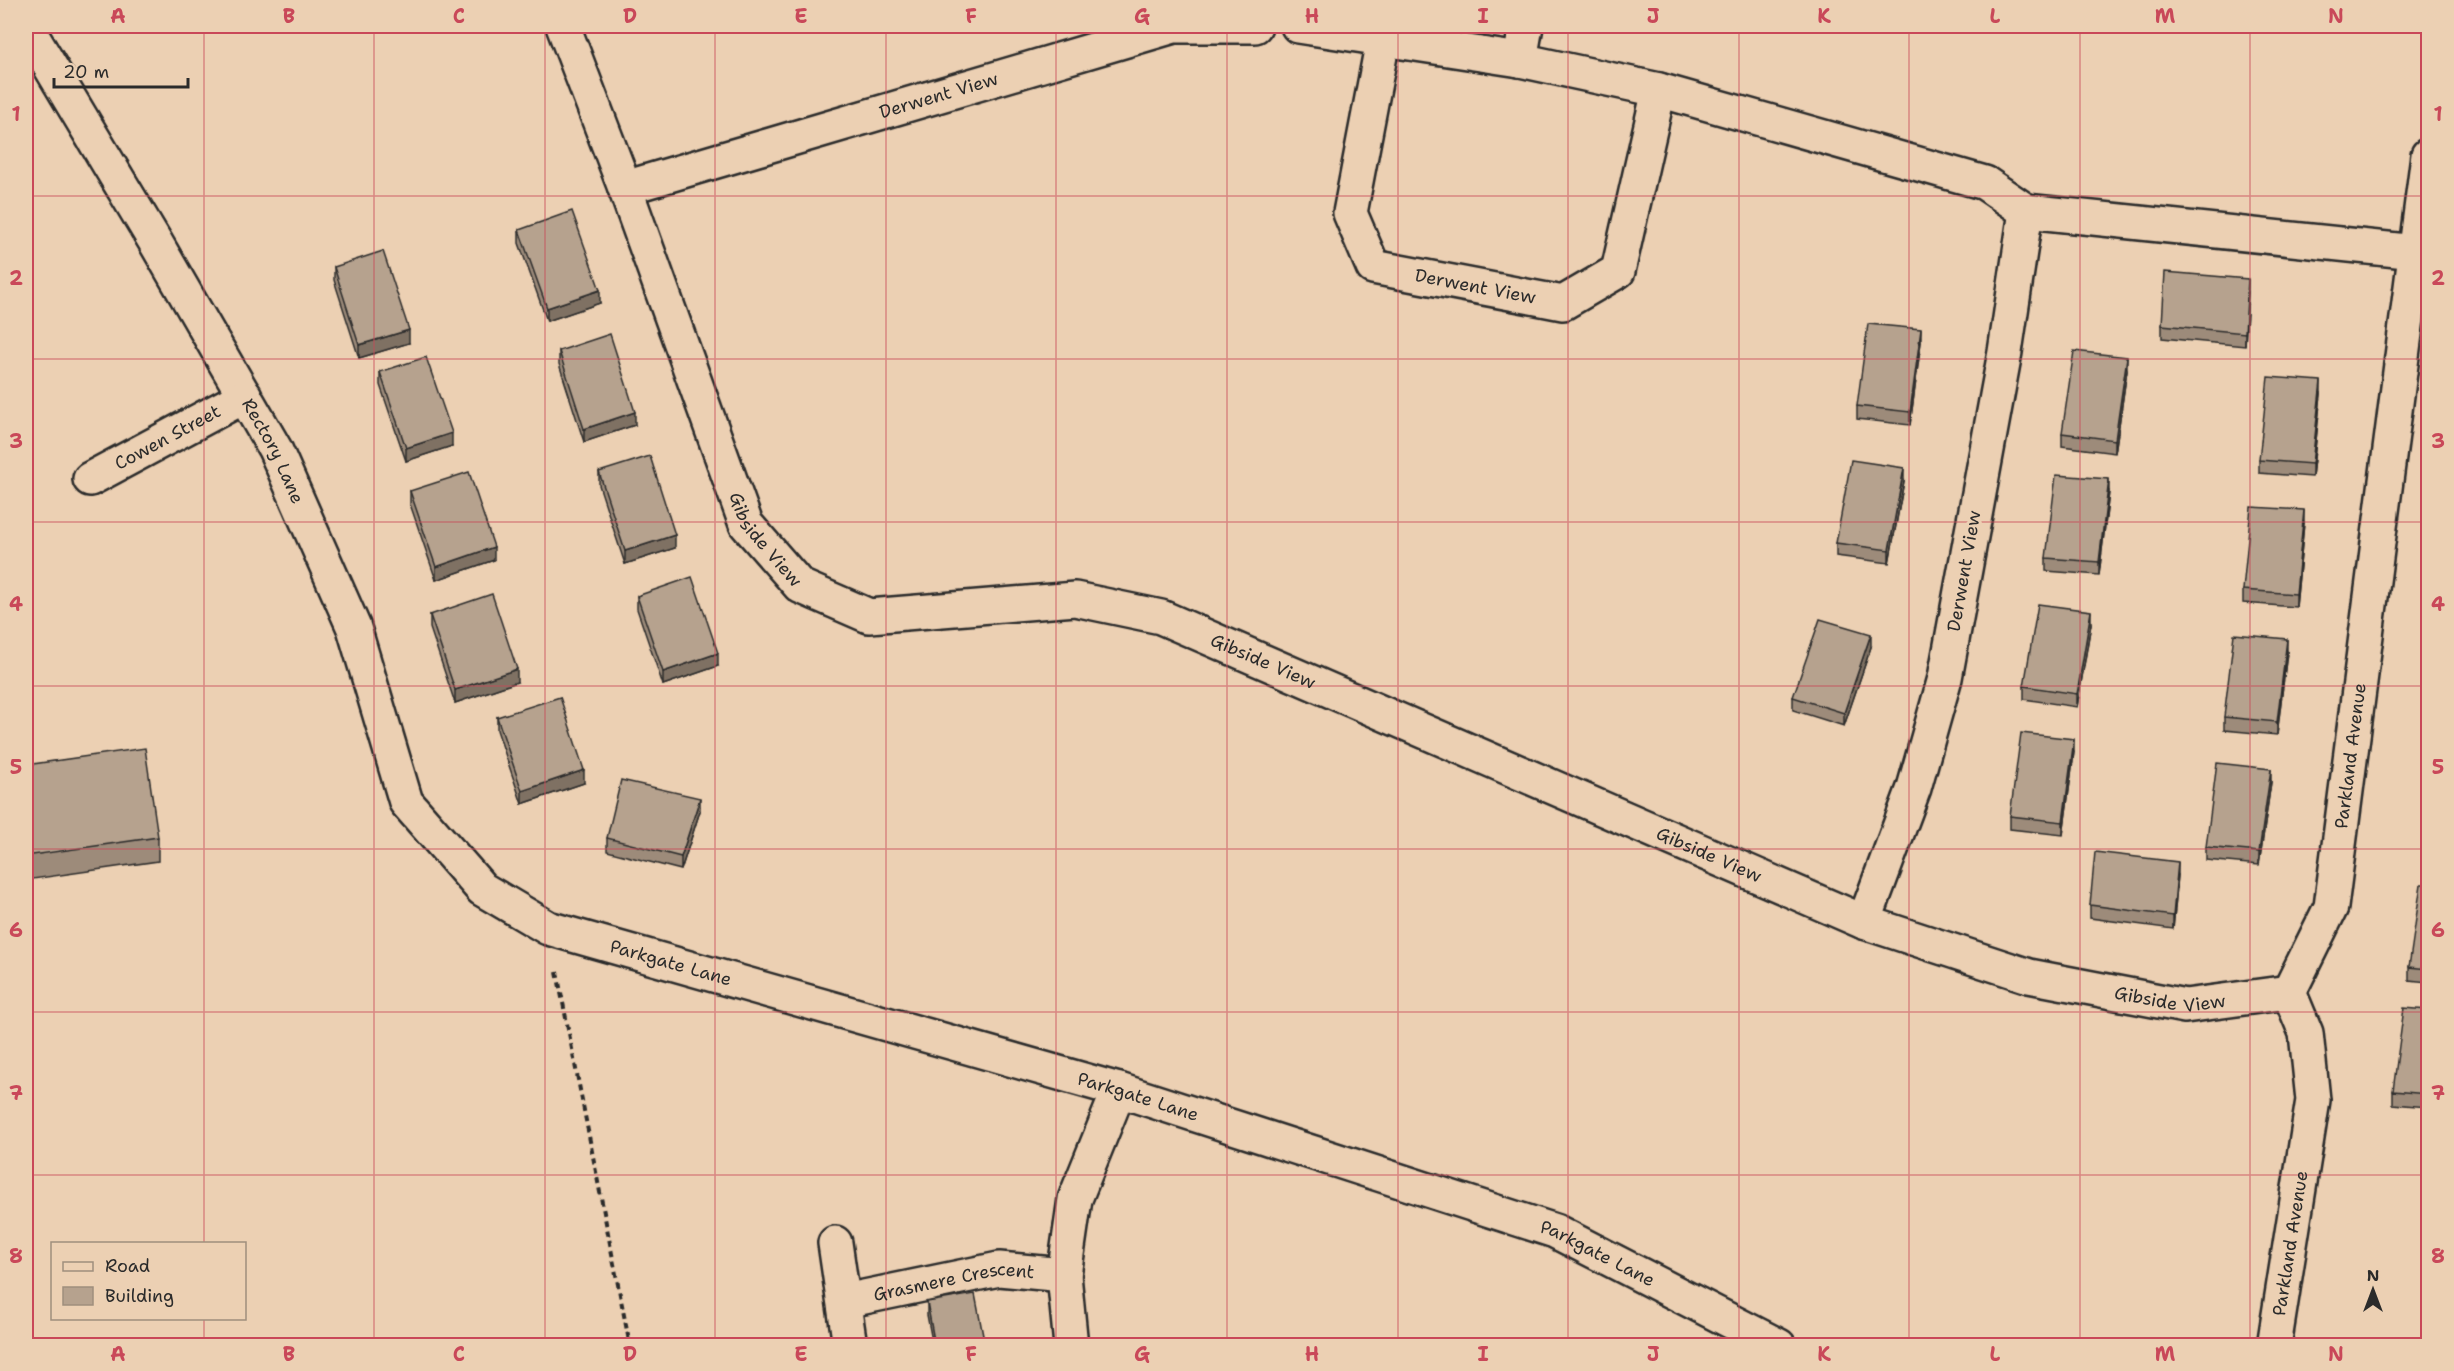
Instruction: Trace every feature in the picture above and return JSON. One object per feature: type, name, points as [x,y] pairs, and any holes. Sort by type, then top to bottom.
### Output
[{"type":"street","name":"Rectory Lane","points":[[26,26],[275,449],[354,628],[406,802],[482,889]]},
{"type":"street","name":"Gibside View","points":[[563,26],[625,188],[746,524],[800,586],[869,616],[1075,599],[1161,617],[1864,922],[2029,976],[2186,1006],[2289,992]]},
{"type":"street","name":"Derwent View","points":[[625,188],[1174,27],[1256,26]]},
{"type":"street","points":[[1298,26],[1520,60],[1659,90],[1985,183],[2026,211],[2416,252]]},
{"type":"street","points":[[1520,60],[1526,26]]},
{"type":"street","name":"Derwent View","points":[[1383,40],[1350,213],[1373,267],[1563,303],[1618,271],[1659,90]]},
{"type":"street","name":"Parkland Avenue","points":[[2274,1346],[2313,1100],[2306,1032],[2289,992],[2331,907],[2428,155]]},
{"type":"street","name":"Derwent View","points":[[1864,922],[1914,788],[1945,678],[2005,352],[2026,211]]},
{"type":"street","name":"Cowen Street","points":[[90,479],[245,396]]},
{"type":"street","name":"Parkgate Lane","points":[[482,889],[548,928],[1119,1090],[1555,1231],[1779,1346]]},
{"type":"street","points":[[1071,1346],[1064,1275],[1075,1199],[1119,1090]]},
{"type":"street","points":[[835,1243],[850,1346]]},
{"type":"street","name":"Grasmere Crescent","points":[[845,1301],[999,1269],[1064,1275]]},
{"type":"path","points":[[548,928],[630,1346]]},
{"type":"building","points":[[572,211],[600,290],[547,308],[519,230]]},
{"type":"building","points":[[383,251],[409,330],[359,345],[334,267]]},
{"type":"building","points":[[2165,272],[2248,279],[2245,333],[2162,325]]},
{"type":"building","points":[[1868,324],[1921,329],[1910,412],[1857,406]]},
{"type":"building","points":[[610,334],[635,412],[584,429],[559,351]]},
{"type":"building","points":[[2074,351],[2127,357],[2115,440],[2062,433]]},
{"type":"building","points":[[426,357],[452,433],[406,448],[380,372]]},
{"type":"building","points":[[2268,377],[2321,381],[2312,464],[2259,460]]},
{"type":"building","points":[[650,456],[675,535],[625,551],[599,472]]},
{"type":"building","points":[[1851,460],[1904,468],[1889,550],[1836,543]]},
{"type":"building","points":[[469,472],[494,547],[436,567],[410,491]]},
{"type":"building","points":[[2056,475],[2109,479],[2099,562],[2046,558]]},
{"type":"building","points":[[2251,507],[2304,510],[2296,594],[2243,590]]},
{"type":"building","points":[[692,577],[718,653],[663,672],[637,596]]},
{"type":"building","points":[[492,594],[517,669],[455,690],[430,615]]},
{"type":"building","points":[[2038,604],[2091,611],[2077,694],[2024,686]]},
{"type":"building","points":[[1820,619],[1871,634],[1844,713],[1793,697]]},
{"type":"building","points":[[2234,634],[2287,639],[2277,722],[2224,717]]},
{"type":"building","points":[[560,697],[584,770],[522,791],[497,717]]},
{"type":"building","points":[[2021,733],[2074,739],[2063,822],[2010,816]]},
{"type":"building","points":[[145,748],[158,837],[26,856],[26,765]]},
{"type":"building","points":[[2217,763],[2271,769],[2259,852],[2206,847]]},
{"type":"building","points":[[621,780],[700,798],[681,857],[607,838]]},
{"type":"building","points":[[2095,852],[2178,862],[2173,916],[2090,905]]},
{"type":"building","points":[[2421,884],[2428,884],[2428,969],[2409,967]]},
{"type":"building","points":[[2404,1008],[2428,1010],[2428,1094],[2393,1091]]},
{"type":"building","points":[[975,1294],[985,1346],[935,1346],[927,1302]]}]
